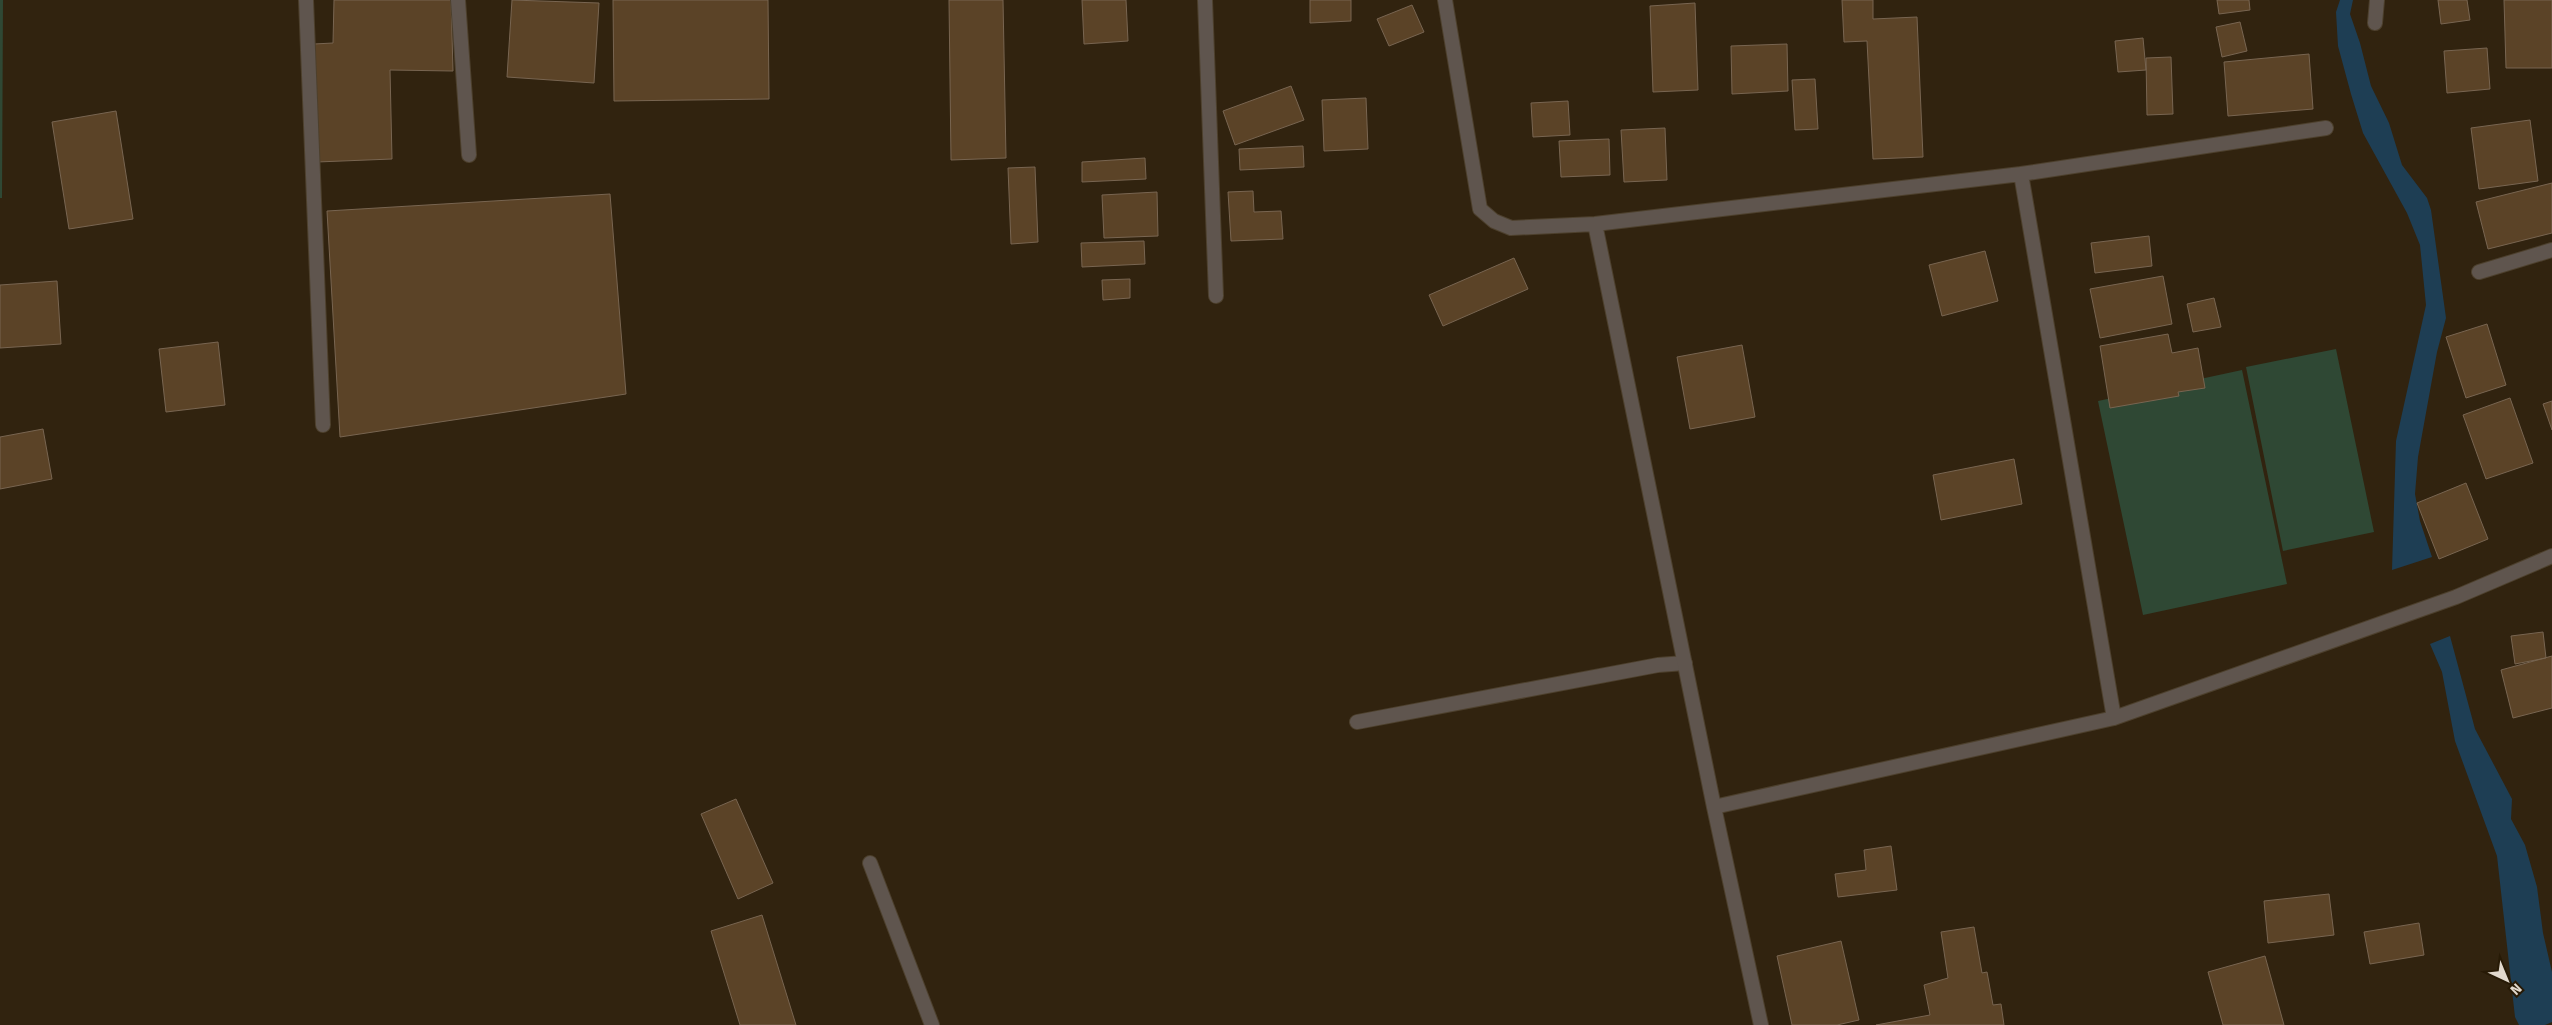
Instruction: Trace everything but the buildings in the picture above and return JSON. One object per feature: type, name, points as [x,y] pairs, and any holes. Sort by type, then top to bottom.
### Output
[{"type":"street","points":[[306,0],[323,425]]},
{"type":"street","points":[[458,0],[469,155]]},
{"type":"street","points":[[1205,0],[1216,296]]},
{"type":"street","points":[[1444,0],[1480,209],[1494,221],[1511,228],[1595,224],[2021,174],[2326,128]]},
{"type":"street","points":[[2375,23],[2377,0]]},
{"type":"street","points":[[2021,174],[2114,718]]},
{"type":"street","points":[[1595,224],[1714,808],[1761,1025]]},
{"type":"street","points":[[2480,272],[2552,250]]},
{"type":"street","points":[[1714,808],[2114,718],[2456,597],[2552,556]]},
{"type":"street","points":[[1357,722],[1658,666],[1685,663]]},
{"type":"street","points":[[870,863],[932,1025]]},
{"type":"green space","points":[[0,0],[3,0],[2,198],[0,198]]},
{"type":"green space","points":[[2336,349],[2374,532],[2283,551],[2246,367]]},
{"type":"green space","points":[[2242,370],[2287,584],[2143,615],[2098,401]]},
{"type":"water","points":[[2340,0],[2353,0],[2350,14],[2371,86],[2389,123],[2402,165],[2427,198],[2431,210],[2446,318],[2437,352],[2418,457],[2415,494],[2420,521],[2432,557],[2392,570],[2396,441],[2426,305],[2420,245],[2407,213],[2363,133],[2351,94],[2338,46],[2336,12]]},
{"type":"water","points":[[2450,636],[2475,729],[2512,799],[2511,819],[2525,845],[2537,887],[2543,933],[2552,972],[2552,1022],[2545,1025],[2519,1025],[2515,1017],[2497,856],[2455,741],[2442,672],[2430,644]]}]
